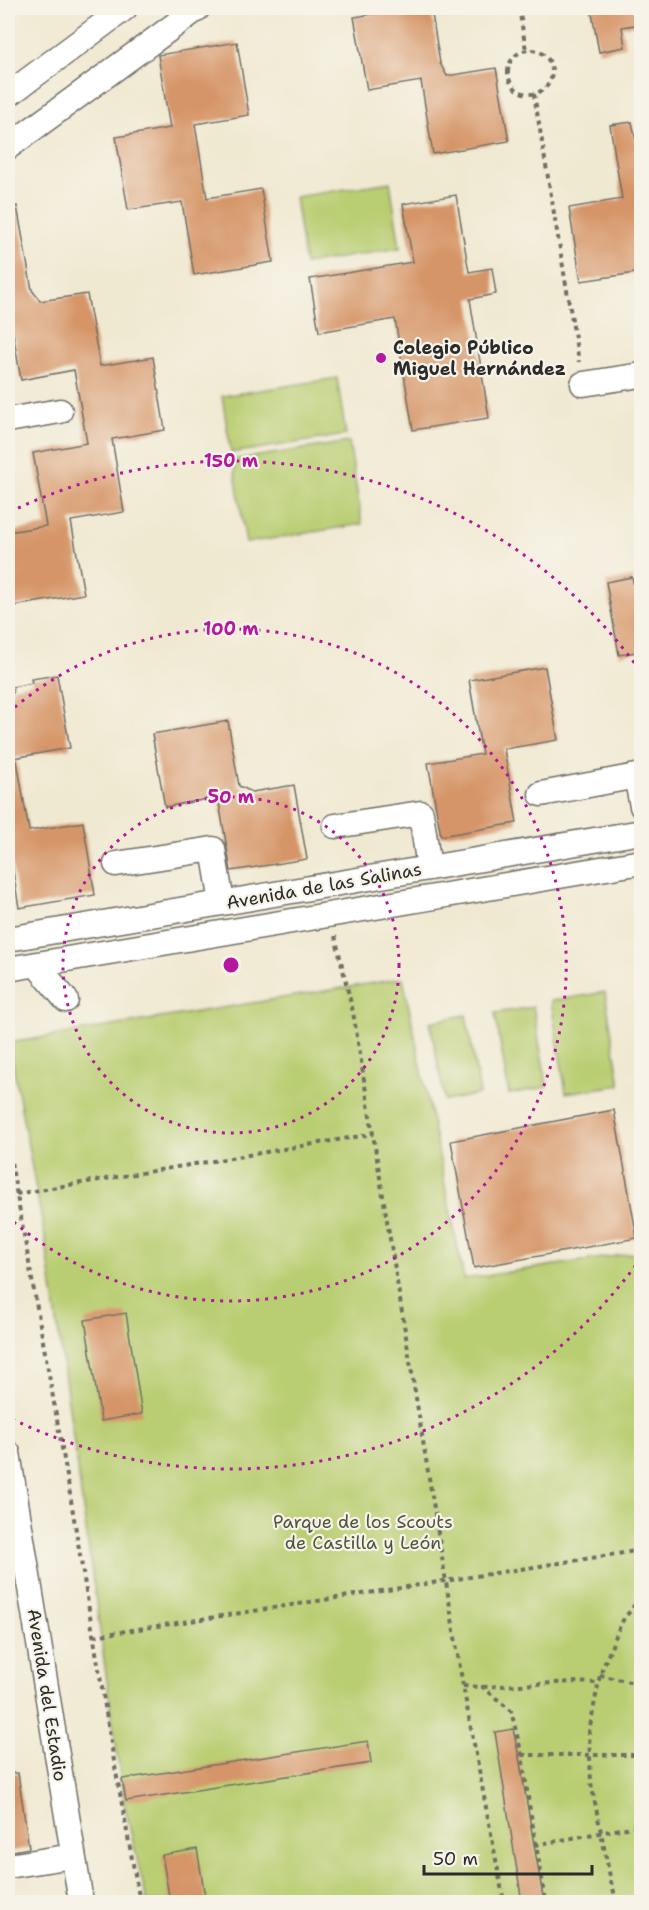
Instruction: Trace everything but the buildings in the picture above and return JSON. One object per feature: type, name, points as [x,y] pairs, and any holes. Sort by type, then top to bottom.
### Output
[{"type":"street","points":[[8,94],[125,8]]},
{"type":"street","points":[[8,147],[198,8]]},
{"type":"street","points":[[583,384],[642,375]]},
{"type":"street","points":[[8,420],[60,411]]},
{"type":"street","points":[[541,794],[639,776],[642,806]]},
{"type":"street","points":[[335,826],[421,813],[429,868]]},
{"type":"street","name":"Avenida de las Salinas","points":[[8,939],[642,832]]},
{"type":"street","points":[[116,864],[213,849],[222,903]]},
{"type":"street","name":"Avenida de las Salinas","points":[[8,969],[642,862]]},
{"type":"street","points":[[36,964],[66,1000]]},
{"type":"street","name":"Avenida del Estadio","points":[[9,1467],[81,1902]]},
{"type":"street","points":[[8,1866],[73,1856]]},
{"type":"path","points":[[519,8],[526,50]]},
{"type":"path","points":[[526,50],[533,50],[545,56],[552,68],[550,81],[540,92],[534,94],[519,91],[509,79],[508,72],[513,58],[526,50]]},
{"type":"path","points":[[534,94],[583,384]]},
{"type":"path","points":[[329,915],[353,1012],[446,1580],[504,1902]]},
{"type":"path","points":[[16,1194],[373,1134]]},
{"type":"path","points":[[8,1144],[140,1902]]},
{"type":"path","points":[[94,1636],[642,1550]]},
{"type":"path","points":[[617,1902],[591,1783],[589,1732],[600,1675],[621,1623],[642,1595]]},
{"type":"path","points":[[600,1675],[642,1685]]},
{"type":"path","points":[[464,1686],[599,1683]]},
{"type":"path","points":[[483,1687],[511,1711],[522,1755],[546,1902]]},
{"type":"path","points":[[522,1755],[642,1755]]},
{"type":"path","points":[[536,1845],[642,1826]]},
{"type":"green space","points":[[390,182],[400,248],[305,264],[295,197]]},
{"type":"green space","points":[[337,378],[346,435],[231,453],[222,396]]},
{"type":"green space","points":[[349,442],[362,524],[246,543],[233,460]]},
{"type":"green space","name":"Parque de los Scouts de Castilla y León","points":[[403,978],[464,1279],[641,1252],[641,1902],[147,1902],[124,1803],[46,1243],[9,1043]]},
{"type":"green space","points":[[605,992],[620,1085],[566,1093],[551,1001]]},
{"type":"green space","points":[[533,1007],[547,1087],[509,1094],[495,1013]]},
{"type":"green space","points":[[466,1015],[480,1094],[445,1101],[430,1022]]},
{"type":"place","name":"Colegio Público Miguel Hernández","points":[[381,358]]}]
